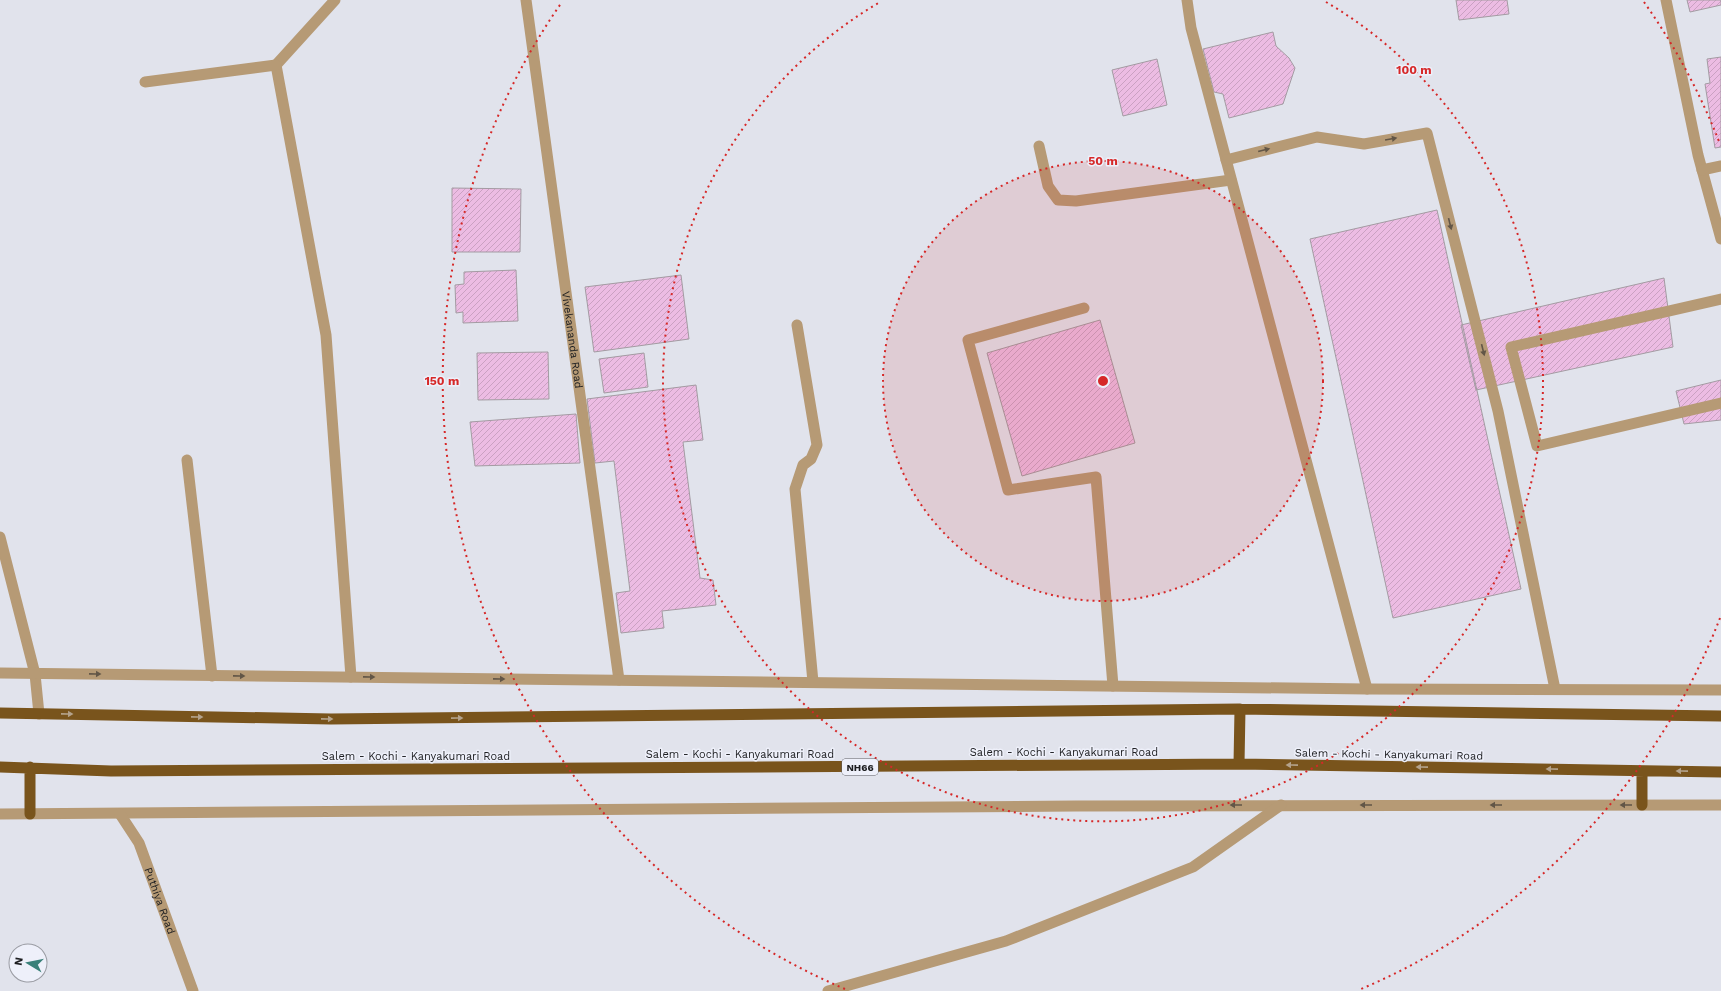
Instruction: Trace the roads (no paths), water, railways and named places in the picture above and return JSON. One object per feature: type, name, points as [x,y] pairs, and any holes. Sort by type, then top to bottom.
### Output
[{"type":"highway","points":[[1239,764],[1240,709]]},
{"type":"highway","points":[[0,713],[339,719],[1240,709],[1721,716]]},
{"type":"highway","name":"Salem - Kochi - Kanyakumari Road","points":[[0,767],[30,767],[111,772],[1239,764],[1721,772]]},
{"type":"highway","points":[[30,767],[30,814]]},
{"type":"highway","points":[[1642,771],[1642,805]]},
{"type":"street","points":[[145,82],[276,65],[335,0]]},
{"type":"street","name":"Vivekananda Road","points":[[526,0],[619,680]]},
{"type":"street","points":[[1187,0],[1191,28],[1367,689]]},
{"type":"street","points":[[1666,0],[1702,170],[1721,239]]},
{"type":"street","points":[[276,65],[326,335],[351,677]]},
{"type":"street","points":[[1226,160],[1316,137],[1364,144],[1427,133],[1498,411],[1556,689]]},
{"type":"street","points":[[1040,146],[1048,186],[1058,200],[1076,201],[1231,180]]},
{"type":"street","points":[[1702,170],[1721,166]]},
{"type":"street","points":[[1721,299],[1512,347],[1537,446],[1721,403]]},
{"type":"street","points":[[1084,308],[968,340],[1008,490],[1096,477],[1113,686]]},
{"type":"street","points":[[797,325],[817,445],[811,459],[803,466],[795,489],[813,682]]},
{"type":"street","points":[[187,460],[212,676]]},
{"type":"street","points":[[0,537],[34,674],[39,714]]},
{"type":"street","points":[[0,673],[1367,689],[1721,690]]},
{"type":"street","points":[[0,814],[1281,805],[1721,805]]},
{"type":"street","points":[[828,991],[1006,941],[1193,867],[1281,805]]},
{"type":"street","name":"Puthiya Road","points":[[120,814],[139,843],[192,991]]}]
